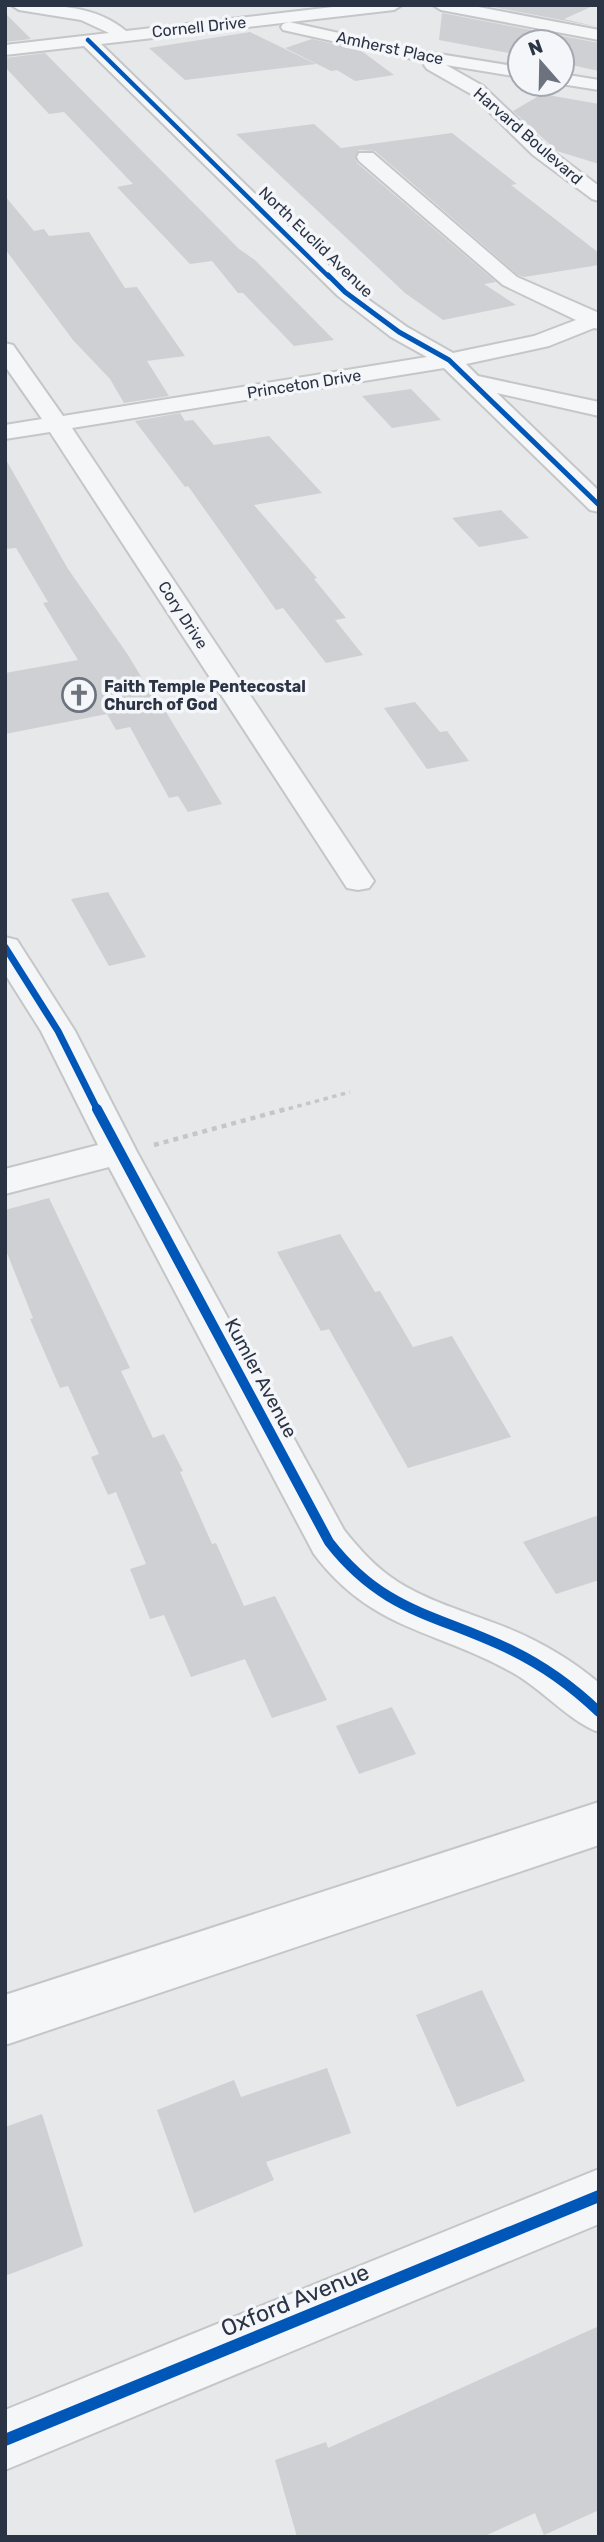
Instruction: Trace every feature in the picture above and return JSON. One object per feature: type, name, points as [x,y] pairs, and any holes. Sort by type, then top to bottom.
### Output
[{"type":"street","points":[[19,5],[93,18],[110,24],[121,36]]},
{"type":"street","points":[[272,5],[288,17]]},
{"type":"street","name":"Cornell Drive","points":[[5,50],[348,8],[394,5]]},
{"type":"street","points":[[440,5],[595,32]]},
{"type":"street","name":"Amherst Place","points":[[260,20],[420,56],[506,69]]},
{"type":"street","name":"North Euclid Avenue","points":[[88,40],[345,292],[399,332],[449,360],[599,505]]},
{"type":"street","name":"Harvard Boulevard","points":[[420,56],[477,90],[540,151],[599,195]]},
{"type":"street","points":[[477,90],[481,79],[506,72]]},
{"type":"street","points":[[576,81],[599,85]]},
{"type":"street","points":[[366,157],[510,281],[597,321]]},
{"type":"street","name":"Princeton Drive","points":[[5,432],[449,360],[541,341],[597,321]]},
{"type":"street","name":"Cory Drive","points":[[5,349],[358,881]]},
{"type":"street","points":[[472,381],[599,409]]},
{"type":"street","name":"Kumler Avenue","points":[[5,947],[58,1031],[119,1152],[329,1542],[342,1561],[379,1594],[400,1606],[497,1643],[542,1667],[582,1695],[599,1712]]},
{"type":"street","points":[[5,1182],[119,1152]]},
{"type":"street","points":[[5,2020],[599,1823]]},
{"type":"street","name":"Oxford Avenue","points":[[5,2440],[599,2196]]},
{"type":"path","points":[[119,1152],[350,1093]]},
{"type":"building","points":[[483,5],[595,5],[564,19],[598,27]]},
{"type":"building","points":[[5,13],[31,39],[5,42]]},
{"type":"building","points":[[442,13],[520,28],[506,28],[506,52],[439,40]]},
{"type":"building","points":[[250,32],[316,64],[185,80],[149,48]]},
{"type":"building","points":[[312,39],[360,50],[394,75],[355,81],[337,70],[331,71],[285,48]]},
{"type":"building","points":[[576,39],[599,43],[599,71],[576,66]]},
{"type":"building","points":[[45,53],[239,249],[255,260],[334,340],[294,346],[243,293],[238,293],[212,261],[190,264],[117,187],[133,184],[64,112],[49,114],[5,67],[5,58]]},
{"type":"building","points":[[535,98],[565,98],[599,104],[599,164],[557,151],[513,111]]},
{"type":"building","points":[[314,124],[341,148],[452,133],[517,184],[511,185],[599,253],[599,265],[524,277],[518,275],[375,151],[359,150],[355,156],[357,163],[496,282],[484,284],[516,305],[443,320],[405,293],[236,134]]},
{"type":"building","points":[[5,196],[34,231],[44,229],[49,236],[89,232],[125,288],[137,287],[185,356],[147,361],[169,396],[124,403],[110,379],[73,340],[5,249]]},
{"type":"building","points":[[411,389],[441,420],[392,428],[362,396]]},
{"type":"building","points":[[180,413],[185,421],[193,420],[214,445],[269,436],[322,493],[254,505],[317,578],[314,579],[346,618],[335,620],[363,655],[326,663],[283,608],[276,610],[188,486],[185,487],[135,421]]},
{"type":"building","points":[[5,458],[68,569],[128,655],[163,713],[166,712],[222,804],[188,812],[178,796],[169,798],[130,727],[116,730],[107,714],[5,734],[5,673],[78,660],[43,603],[48,602],[16,548],[5,549]]},
{"type":"building","points":[[501,510],[529,538],[479,547],[452,518]]},
{"type":"building","points":[[415,702],[440,732],[447,731],[469,761],[427,769],[384,708]]},
{"type":"building","points":[[108,892],[146,957],[109,966],[71,899]]},
{"type":"building","points":[[49,1198],[130,1368],[121,1371],[153,1438],[164,1434],[183,1471],[180,1472],[212,1544],[216,1543],[244,1606],[275,1596],[327,1700],[272,1718],[245,1659],[191,1677],[164,1615],[150,1619],[130,1569],[146,1564],[116,1492],[108,1495],[91,1457],[99,1454],[68,1386],[60,1388],[30,1319],[33,1318],[5,1248],[5,1210]]},
{"type":"building","points":[[340,1234],[375,1292],[380,1291],[413,1347],[452,1336],[511,1437],[408,1468],[329,1329],[321,1331],[277,1252]]},
{"type":"building","points":[[599,1515],[599,1580],[556,1594],[523,1542]]},
{"type":"building","points":[[392,1707],[416,1754],[359,1774],[336,1726]]},
{"type":"building","points":[[482,1990],[525,2081],[457,2107],[416,2015]]},
{"type":"building","points":[[327,2068],[351,2133],[266,2162],[274,2180],[194,2213],[157,2110],[234,2080],[241,2097]]},
{"type":"building","points":[[42,2114],[83,2246],[5,2276],[5,2127]]},
{"type":"building","points":[[599,2326],[599,2510],[544,2535],[535,2513],[483,2537],[297,2537],[275,2460],[326,2442],[328,2448]]},
{"type":"cycle path","points":[[88,40],[345,292],[399,332],[449,360],[599,505]]},
{"type":"cycle path","points":[[5,947],[58,1031],[119,1152],[329,1542],[346,1564],[383,1595],[404,1606],[524,1656],[564,1682],[599,1712]]},
{"type":"cycle path","points":[[5,2440],[599,2196]]},
{"type":"place","name":"Faith Temple Pentecostal Church of God","points":[[79,695]]}]
